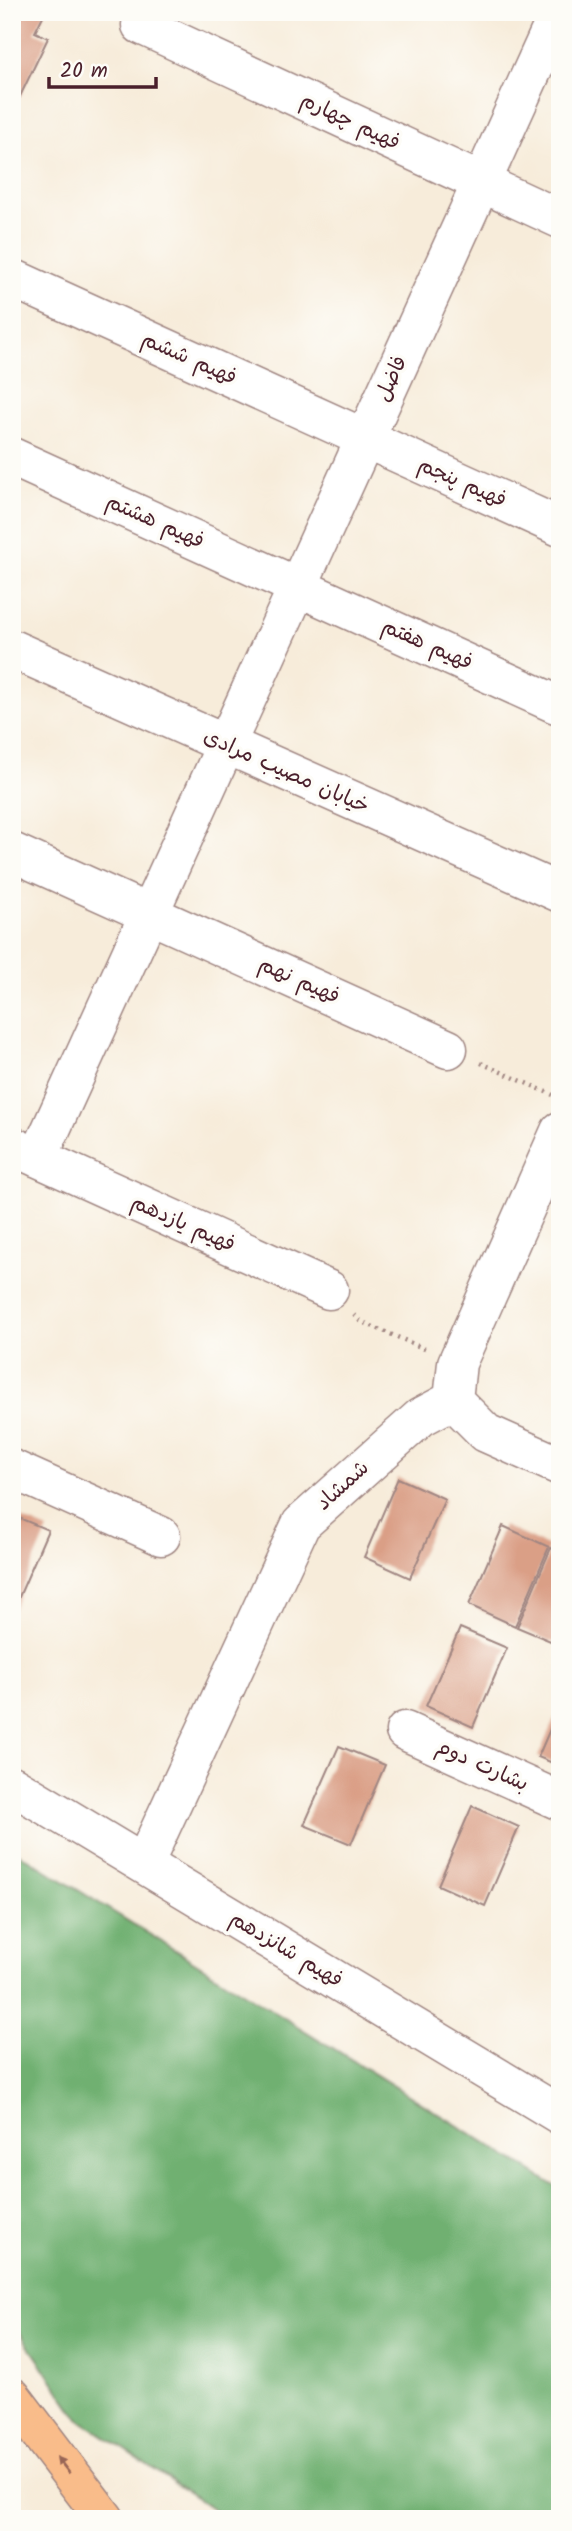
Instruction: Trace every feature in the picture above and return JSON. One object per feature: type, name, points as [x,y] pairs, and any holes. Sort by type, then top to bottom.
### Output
[{"type":"highway","points":[[12,2397],[105,2519]]},
{"type":"street","name":"فاضل","points":[[25,1152],[149,914],[559,12]]},
{"type":"street","name":"فهیم چهارم","points":[[141,25],[560,219]]},
{"type":"street","name":"فهیم ششم","points":[[12,278],[365,439]]},
{"type":"street","name":"فهیم پنجم","points":[[365,439],[560,527]]},
{"type":"street","name":"فهیم هشتم","points":[[12,457],[298,587]]},
{"type":"street","name":"فهیم هفتم","points":[[298,587],[556,704]]},
{"type":"street","name":"خیابان مصیب مرادی","points":[[12,649],[560,893]]},
{"type":"street","name":"فهیم نهم","points":[[12,852],[448,1049]]},
{"type":"street","points":[[560,1131],[455,1382],[486,1433],[560,1466]]},
{"type":"street","name":"فهیم یازدهم","points":[[25,1152],[329,1290]]},
{"type":"street","name":"شمشاد","points":[[144,1864],[301,1524],[421,1417],[455,1382]]},
{"type":"street","points":[[12,1469],[161,1536]]},
{"type":"street","name":"بشارت دوم","points":[[405,1731],[560,1801]]},
{"type":"street","name":"فهیم شانزدهم","points":[[12,1785],[560,2115]]},
{"type":"path","points":[[448,1049],[560,1098]]},
{"type":"path","points":[[329,1290],[360,1321],[455,1382]]},
{"type":"green space","points":[[12,1849],[560,2189],[560,2519],[228,2519],[79,2419],[12,2321]]},
{"type":"building","points":[[12,12],[45,12],[35,32],[48,38],[12,113]]},
{"type":"building","points":[[398,1478],[445,1499],[410,1578],[364,1557]]},
{"type":"building","points":[[12,1515],[48,1530],[12,1613]]},
{"type":"building","points":[[503,1526],[549,1547],[515,1626],[469,1605]]},
{"type":"building","points":[[551,1548],[560,1552],[560,1645],[517,1627]]},
{"type":"building","points":[[460,1628],[507,1648],[473,1727],[426,1706]]},
{"type":"building","points":[[560,1706],[560,1766],[538,1757]]},
{"type":"building","points":[[339,1746],[385,1765],[351,1844],[304,1825]]},
{"type":"building","points":[[472,1806],[519,1827],[485,1906],[438,1885]]}]
